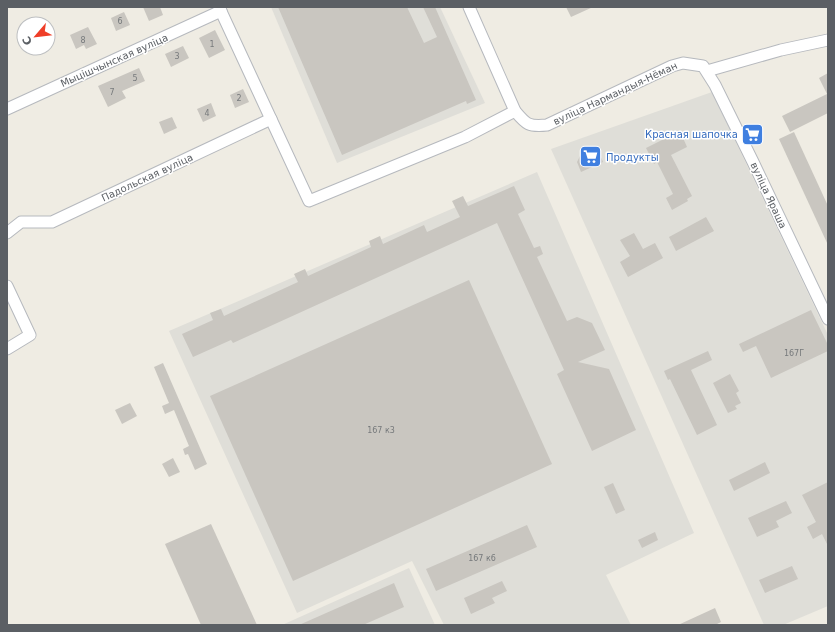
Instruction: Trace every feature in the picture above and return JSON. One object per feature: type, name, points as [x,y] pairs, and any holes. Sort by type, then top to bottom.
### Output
[{"type":"street","name":"вуліца Нармандыя-Нёман","points":[[469,7],[515,111],[526,123],[537,126],[546,125],[683,62],[703,66],[707,71]]},
{"type":"street","points":[[220,9],[309,201],[465,137],[515,111]]},
{"type":"street","name":"Мыцішчынская вуліца","points":[[7,109],[220,9]]},
{"type":"street","points":[[707,71],[782,50],[828,40]]},
{"type":"street","name":"вуліца Яраша","points":[[707,71],[753,162],[828,319]]},
{"type":"street","name":"Падольская вуліца","points":[[7,232],[22,222],[52,222],[270,119]]},
{"type":"street","points":[[7,286],[30,335],[7,349]]},
{"type":"shaded area","points":[[271,7],[440,7],[485,103],[337,163]]},
{"type":"shaded area","points":[[712,92],[828,335],[828,606],[783,625],[764,625],[551,149]]},
{"type":"shaded area","points":[[537,172],[694,533],[606,575],[631,625],[444,625],[412,561],[297,613],[169,331]]},
{"type":"shaded area","points":[[409,568],[435,625],[282,625]]},
{"type":"building","points":[[143,7],[160,7],[163,15],[149,21]]},
{"type":"building","points":[[278,7],[407,7],[424,43],[437,37],[423,7],[435,7],[476,100],[467,104],[466,101],[342,155]]},
{"type":"building","points":[[566,7],[593,7],[571,17]]},
{"type":"building","points":[[124,12],[130,25],[116,31],[111,18]]},
{"type":"building","points":[[88,27],[97,44],[86,49],[84,45],[76,49],[70,35]]},
{"type":"building","points":[[215,30],[225,50],[209,58],[199,38]]},
{"type":"building","points":[[183,46],[189,58],[171,67],[165,54]]},
{"type":"building","points":[[139,68],[145,81],[122,91],[126,98],[108,107],[98,86]]},
{"type":"building","points":[[828,73],[828,113],[790,132],[782,116],[827,94],[819,78]]},
{"type":"building","points":[[243,89],[249,102],[235,108],[230,95]]},
{"type":"building","points":[[211,103],[216,116],[203,122],[197,109]]},
{"type":"building","points":[[172,117],[177,128],[164,134],[159,122]]},
{"type":"building","points":[[680,131],[687,147],[671,155],[692,196],[687,199],[688,201],[672,210],[666,198],[673,194],[657,162],[654,164],[646,148]]},
{"type":"building","points":[[794,132],[828,206],[828,245],[779,139]]},
{"type":"building","name":"Продукты","points":[[596,146],[603,162],[581,172],[577,162],[582,152]]},
{"type":"building","points":[[514,186],[525,210],[518,214],[534,248],[540,246],[543,254],[537,257],[567,321],[577,317],[592,323],[605,350],[578,362],[609,369],[636,430],[592,451],[557,374],[564,370],[497,223],[233,343],[231,340],[193,357],[182,334],[213,320],[210,313],[221,309],[224,316],[298,282],[294,274],[305,269],[308,276],[371,247],[369,241],[380,236],[383,244],[424,225],[427,232],[460,217],[452,201],[463,196],[468,206]]},
{"type":"building","points":[[706,217],[714,231],[676,251],[669,237]]},
{"type":"building","points":[[634,233],[643,249],[655,243],[663,258],[628,277],[620,262],[630,256],[620,240]]},
{"type":"building","points":[[469,280],[552,464],[293,581],[210,396]]},
{"type":"building","points":[[811,310],[828,345],[828,351],[771,378],[756,346],[743,352],[739,344]]},
{"type":"building","points":[[708,351],[712,360],[691,370],[717,425],[697,435],[670,379],[668,380],[664,371]]},
{"type":"building","points":[[163,363],[207,464],[195,470],[188,454],[185,455],[183,449],[189,446],[174,410],[165,414],[162,406],[169,403],[154,367]]},
{"type":"building","points":[[730,374],[739,391],[736,393],[741,403],[735,406],[737,409],[728,413],[713,383]]},
{"type":"building","points":[[130,403],[137,416],[122,424],[115,410]]},
{"type":"building","points":[[173,458],[180,472],[169,477],[162,464]]},
{"type":"building","points":[[765,462],[770,473],[734,491],[729,480]]},
{"type":"building","points":[[828,482],[828,546],[822,534],[813,539],[807,527],[816,522],[802,495]]},
{"type":"building","points":[[613,483],[625,510],[616,514],[604,487]]},
{"type":"building","points":[[786,501],[792,513],[776,521],[779,527],[757,537],[748,518]]},
{"type":"building","points":[[211,524],[257,625],[201,625],[165,544]]},
{"type":"building","points":[[527,525],[537,547],[436,591],[426,569]]},
{"type":"building","points":[[655,532],[658,540],[642,548],[638,540]]},
{"type":"building","points":[[792,566],[798,579],[765,593],[759,580]]},
{"type":"building","points":[[502,581],[507,591],[492,598],[495,603],[471,614],[464,598]]},
{"type":"building","points":[[394,583],[404,607],[363,625],[299,625]]},
{"type":"building","points":[[715,608],[721,622],[715,625],[678,625]]},
{"type":"place","name":"Красная шапочка","points":[[753,134]]},
{"type":"place","name":"Продукты","points":[[590,157]]}]
